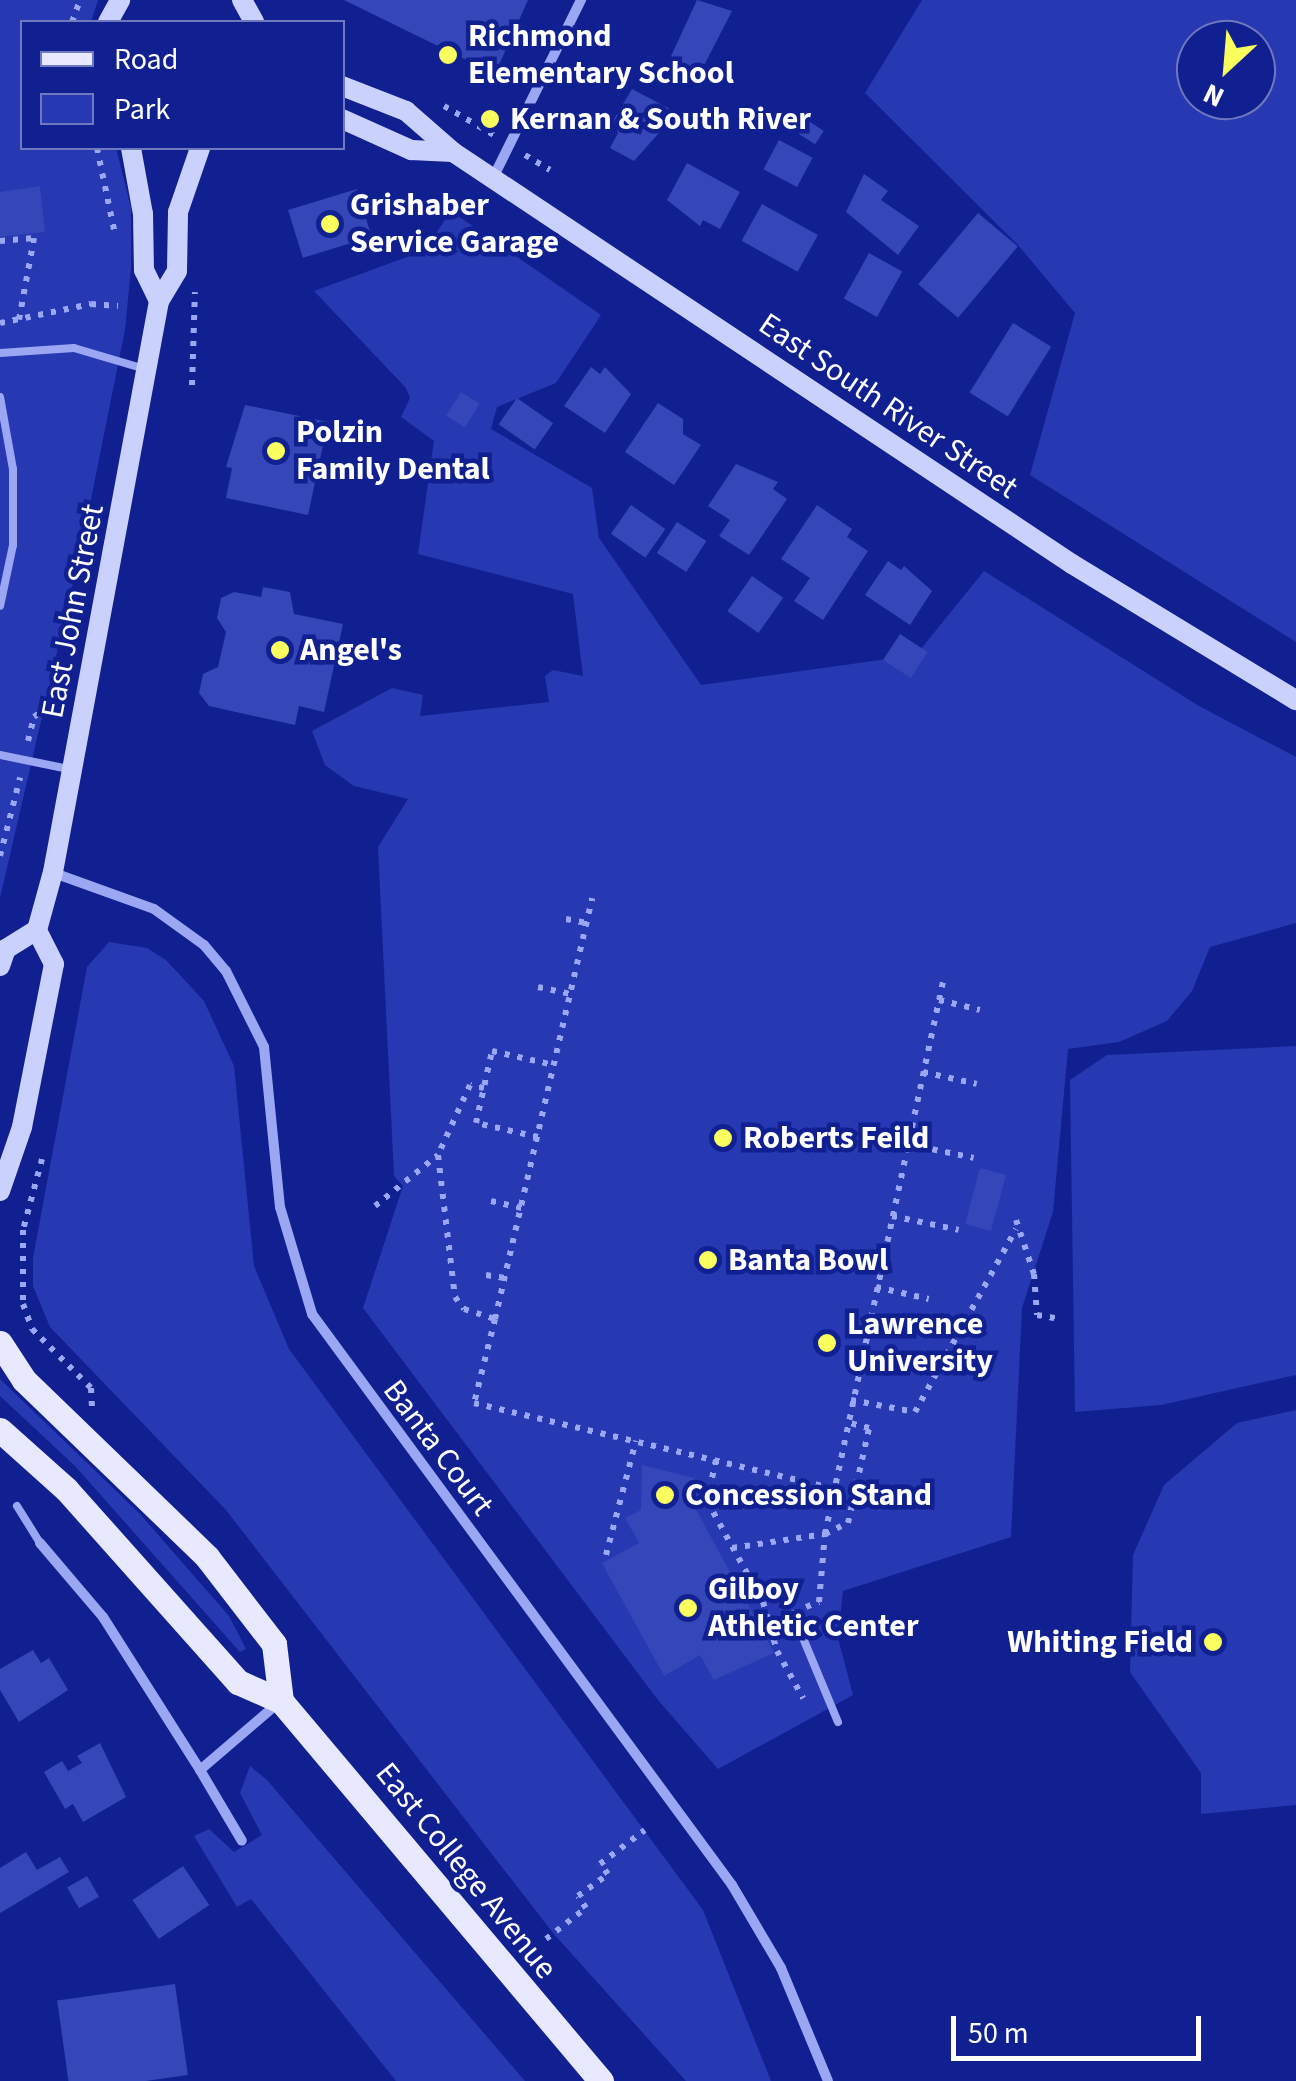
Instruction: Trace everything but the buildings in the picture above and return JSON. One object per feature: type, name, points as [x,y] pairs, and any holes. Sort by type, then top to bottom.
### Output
[{"type":"main road","points":[[0,1343],[24,1380],[218,1572],[274,1644],[281,1700]]},
{"type":"main road","name":"East College Avenue","points":[[0,1430],[66,1489],[238,1682],[281,1700],[601,2081]]},
{"type":"street","points":[[493,178],[581,0]]},
{"type":"street","name":"East South River Street","points":[[345,87],[406,111],[453,152],[1072,564],[1296,700]]},
{"type":"street","name":"East South River Street","points":[[345,120],[411,150],[453,152]]},
{"type":"street","name":"East John Street","points":[[131,150],[144,270],[159,301]]},
{"type":"street","name":"East John Street","points":[[37,930],[53,872],[150,370],[159,301],[178,271],[178,212],[199,150]]},
{"type":"street","name":"Banta Court","points":[[53,872],[154,909],[204,946],[226,971],[264,1047],[280,1207],[312,1314],[732,1885],[781,1968],[828,2081]]},
{"type":"street","points":[[0,966],[6,949],[37,930],[54,964],[22,1128],[0,1191]]},
{"type":"street","points":[[40,1543],[103,1617],[242,1842]]},
{"type":"street","points":[[200,1770],[281,1700]]},
{"type":"lane","points":[[0,353],[74,348],[150,370]]},
{"type":"lane","points":[[0,396],[14,469],[13,545],[0,606]]},
{"type":"lane","points":[[0,755],[72,770]]},
{"type":"lane","points":[[17,1506],[40,1543]]},
{"type":"lane","points":[[793,1614],[838,1722]]},
{"type":"path","points":[[97,150],[114,234]]},
{"type":"path","points":[[0,240],[34,238],[19,320]]},
{"type":"path","points":[[0,323],[37,312],[118,306]]},
{"type":"path","points":[[0,856],[34,717]]},
{"type":"path","points":[[592,898],[474,1403],[834,1489]]},
{"type":"path","points":[[566,919],[587,923]]},
{"type":"path","points":[[769,1625],[819,1602],[824,1534],[846,1422],[944,977]]},
{"type":"path","points":[[538,987],[571,994]]},
{"type":"path","points":[[939,1000],[980,1010]]},
{"type":"path","points":[[538,1137],[476,1123],[492,1051],[554,1065]]},
{"type":"path","points":[[923,1072],[977,1084]]},
{"type":"path","points":[[375,1206],[438,1155],[470,1085],[484,1088]]},
{"type":"path","points":[[907,1144],[974,1158]]},
{"type":"path","points":[[44,1154],[24,1230],[23,1304],[32,1330],[91,1388]]},
{"type":"path","points":[[438,1155],[455,1297],[464,1309],[495,1319]]},
{"type":"path","points":[[490,1201],[522,1208]]},
{"type":"path","points":[[892,1216],[958,1230]]},
{"type":"path","points":[[851,1400],[915,1412],[1016,1224],[1034,1274],[1037,1315],[1059,1319]]},
{"type":"path","points":[[486,1275],[505,1278]]},
{"type":"path","points":[[876,1287],[929,1299]]},
{"type":"path","points":[[860,1359],[900,1366]]},
{"type":"path","points":[[732,1548],[824,1534],[848,1523],[869,1428],[846,1422]]},
{"type":"path","points":[[606,1555],[636,1441]]},
{"type":"path","points":[[716,1460],[707,1501],[802,1696]]},
{"type":"path","points":[[546,1939],[586,1908],[578,1896],[608,1874],[600,1864],[645,1830]]},
{"type":"green space","points":[[0,0],[98,0],[92,20],[20,20],[20,150],[116,150],[131,208],[131,268],[125,330],[82,544],[0,898]]},
{"type":"green space","points":[[922,0],[1296,0],[1296,642],[1030,475],[1075,313],[1018,245],[865,93]]},
{"type":"green space","name":"Banta Bowl","points":[[451,211],[601,315],[556,383],[497,407],[491,429],[592,488],[599,538],[701,685],[916,655],[984,571],[1199,706],[1296,757],[1296,923],[1210,947],[1192,991],[1167,1021],[1119,1042],[1068,1049],[1053,1212],[1022,1308],[1011,1537],[843,1591],[838,1638],[853,1695],[718,1769],[658,1700],[363,1308],[403,1186],[394,1176],[378,847],[408,799],[354,786],[325,765],[312,731],[392,688],[423,695],[420,716],[549,702],[545,676],[553,670],[583,676],[573,594],[418,554],[434,441],[401,417],[410,398],[406,388],[314,291],[407,257],[430,242]]},
{"type":"green space","points":[[109,942],[147,948],[166,960],[204,1001],[234,1066],[254,1266],[289,1349],[703,1910],[771,2081],[686,2081],[553,1933],[226,1510],[50,1327],[33,1286],[33,1258],[87,967]]},
{"type":"green space","points":[[1296,1046],[1296,1375],[1161,1405],[1075,1412],[1070,1080],[1107,1055]]},
{"type":"green space","points":[[0,1379],[140,1514],[229,1616],[246,1649],[240,1652],[75,1466],[0,1396]]},
{"type":"green space","name":"Whiting Field","points":[[1296,1410],[1296,1805],[1201,1814],[1201,1773],[1130,1672],[1133,1555],[1164,1485],[1237,1423]]},
{"type":"green space","points":[[250,1766],[267,1780],[525,2081],[396,2081],[251,1899],[237,1907],[194,1836],[209,1829],[234,1852],[262,1835],[240,1793]]},
{"type":"place","name":"Richmond Elementary School","points":[[448,55]]},
{"type":"place","name":"Kernan & South River","points":[[490,119]]},
{"type":"place","name":"Grishaber Service Garage","points":[[330,224]]},
{"type":"place","name":"Polzin Family Dental","points":[[276,451]]},
{"type":"place","name":"Angel's","points":[[280,650]]},
{"type":"place","name":"Roberts Feild","points":[[723,1138]]},
{"type":"place","name":"Banta Bowl","points":[[708,1260]]},
{"type":"place","name":"Lawrence University","points":[[827,1343]]},
{"type":"place","name":"Concession Stand","points":[[665,1495]]},
{"type":"place","name":"Gilboy Athletic Center","points":[[688,1608]]},
{"type":"place","name":"Whiting Field","points":[[1213,1642]]}]
